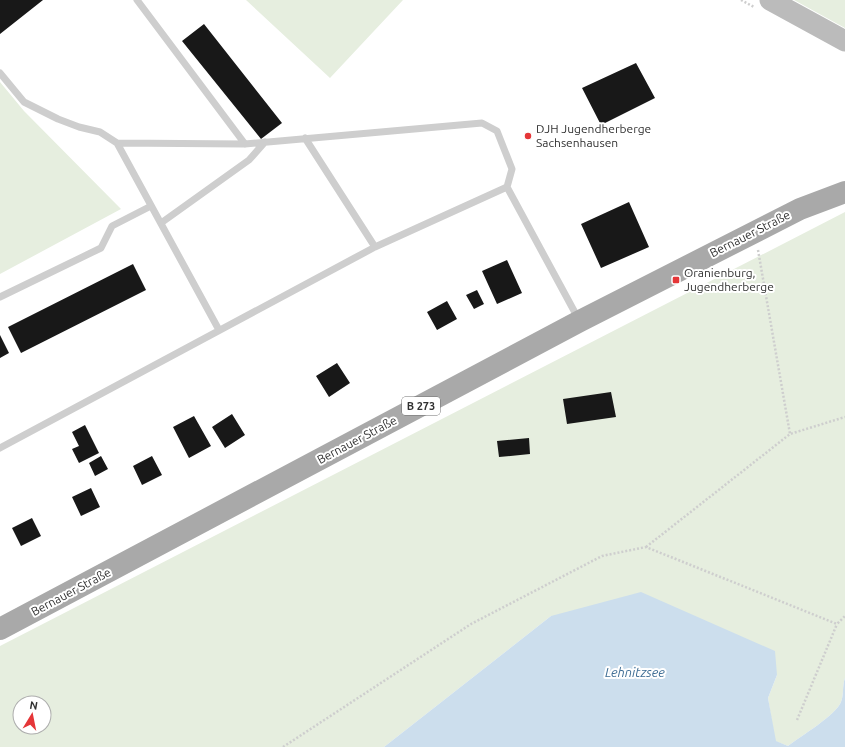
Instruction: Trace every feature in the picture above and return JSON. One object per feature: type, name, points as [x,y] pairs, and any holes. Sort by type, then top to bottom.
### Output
[{"type":"main road","name":"Bernauer Straße","points":[[0,629],[580,321],[800,209],[845,192]]},
{"type":"street","points":[[770,0],[845,41]]},
{"type":"lane","points":[[138,0],[245,144]]},
{"type":"lane","points":[[0,73],[24,102],[58,119],[79,127],[100,132],[117,143],[219,330]]},
{"type":"lane","points":[[0,448],[375,247],[506,187],[512,169],[496,130],[482,123],[245,144],[117,143]]},
{"type":"lane","points":[[305,138],[375,247]]},
{"type":"lane","points":[[161,224],[249,160],[265,142]]},
{"type":"lane","points":[[506,187],[580,321]]},
{"type":"lane","points":[[0,297],[101,248],[112,226],[151,206]]},
{"type":"path","points":[[755,232],[790,434]]},
{"type":"path","points":[[283,747],[471,624],[602,556],[646,547],[790,434],[845,417]]},
{"type":"path","points":[[646,547],[837,624]]},
{"type":"path","points":[[797,720],[837,624],[845,616]]},
{"type":"green space","points":[[246,0],[403,0],[330,78]]},
{"type":"green space","points":[[794,0],[845,0],[845,28]]},
{"type":"green space","points":[[0,82],[24,111],[121,209],[0,274]]},
{"type":"green space","points":[[845,212],[845,678],[842,699],[838,707],[818,725],[788,746],[775,741],[768,698],[777,675],[551,616],[384,747],[0,747],[0,646]]},
{"type":"water","name":"Lehnitzsee","points":[[641,592],[775,651],[777,675],[768,698],[776,741],[788,746],[818,725],[832,713],[841,702],[845,678],[845,747],[384,747],[551,616]]},
{"type":"building","points":[[0,0],[43,0],[0,34]]},
{"type":"building","points":[[204,24],[282,123],[261,139],[182,41]]},
{"type":"building","points":[[636,63],[655,98],[601,125],[582,88]]},
{"type":"building","points":[[629,202],[649,247],[601,268],[581,224]]},
{"type":"building","points":[[507,260],[522,293],[497,304],[482,271]]},
{"type":"building","points":[[133,264],[146,290],[21,353],[8,327]]},
{"type":"building","points":[[477,290],[484,304],[474,309],[466,295]]},
{"type":"building","points":[[447,301],[457,319],[437,330],[427,312]]},
{"type":"building","points":[[0,335],[9,353],[0,358]]},
{"type":"building","points":[[337,363],[350,383],[329,397],[316,376]]},
{"type":"building","points":[[611,392],[616,417],[567,424],[563,399]]},
{"type":"building","points":[[232,414],[245,435],[225,448],[212,427]]},
{"type":"building","points":[[194,416],[211,446],[189,458],[173,427]]},
{"type":"building","points":[[85,425],[99,453],[79,463],[72,449],[79,446],[72,432]]},
{"type":"building","points":[[529,438],[530,454],[499,457],[497,441]]},
{"type":"building","points":[[101,456],[108,469],[95,476],[89,463]]},
{"type":"building","points":[[152,456],[162,475],[142,485],[133,466]]},
{"type":"building","points":[[91,488],[100,507],[81,516],[72,497]]},
{"type":"building","points":[[32,518],[41,536],[21,546],[12,528]]},
{"type":"place","name":"DJH Jugendherberge Sachsenhausen","points":[[528,136]]},
{"type":"place","name":"Oranienburg, Jugendherberge","points":[[676,280]]}]
